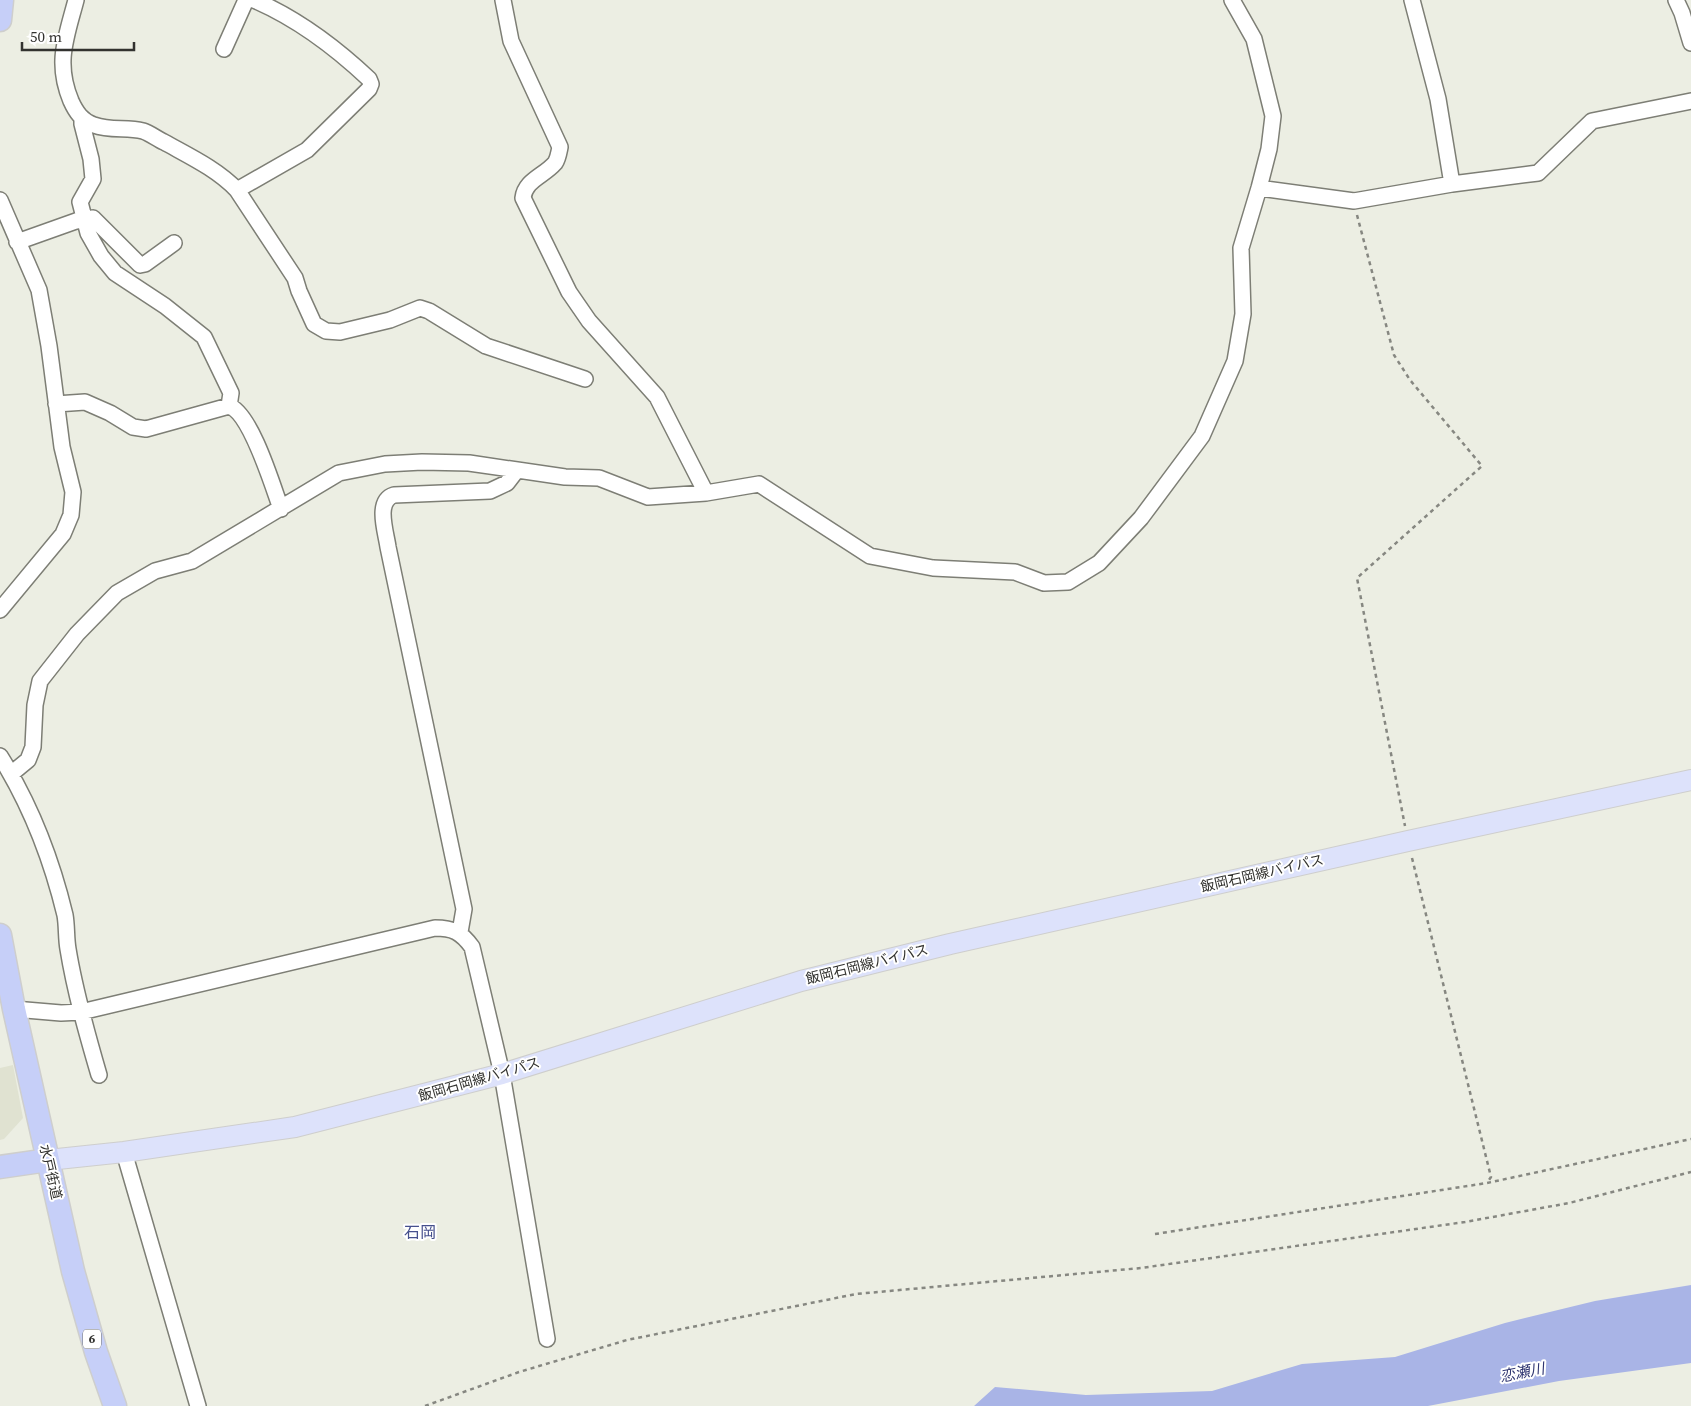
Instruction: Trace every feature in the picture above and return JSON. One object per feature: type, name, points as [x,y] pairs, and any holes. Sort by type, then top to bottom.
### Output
[{"type":"highway","points":[[0,20],[2,0]]},
{"type":"highway","name":"水戸街道","points":[[0,935],[14,1008],[73,1271],[96,1352],[115,1406]]},
{"type":"highway","points":[[0,1167],[48,1160]]},
{"type":"main road","name":"飯岡石岡線バイパス","points":[[48,1160],[124,1152],[296,1127],[502,1074],[801,981],[950,944],[1408,840],[1691,780]]},
{"type":"street","points":[[76,0],[66,40],[62,72],[75,110],[82,118],[100,127],[143,131],[198,160],[238,190],[295,278],[310,317],[321,328],[340,332],[390,320],[420,308],[429,311],[486,346],[585,379]]},
{"type":"street","points":[[224,49],[246,0]]},
{"type":"street","points":[[238,190],[307,150],[369,89],[371,84],[368,78],[330,45],[270,7],[254,0]]},
{"type":"street","points":[[503,0],[511,41],[560,147],[557,162],[528,184],[522,198],[569,292],[596,328],[657,396],[706,493]]},
{"type":"street","points":[[11,774],[28,760],[33,746],[35,705],[40,681],[78,634],[117,593],[156,571],[192,561],[281,509],[311,488],[339,474],[369,467],[422,462],[469,463],[565,477],[599,478],[648,498],[706,493],[759,484],[870,556],[933,568],[1015,572],[1044,584],[1068,582],[1099,563],[1142,518],[1202,436],[1235,360],[1243,314],[1241,248],[1259,188],[1273,116],[1254,39],[1232,0]]},
{"type":"street","points":[[1412,0],[1438,99],[1452,184]]},
{"type":"street","points":[[1676,0],[1691,42]]},
{"type":"street","points":[[1259,188],[1354,201],[1452,184],[1538,173],[1592,121],[1691,101]]},
{"type":"street","points":[[82,118],[91,159],[92,179],[81,198],[83,219],[101,256],[115,272],[204,337],[231,393],[229,406]]},
{"type":"street","points":[[0,200],[39,290],[62,447],[73,492],[70,515],[62,534],[0,610]]},
{"type":"street","points":[[17,242],[83,219],[93,218],[140,265],[145,264],[174,243]]},
{"type":"street","points":[[56,404],[85,402],[110,413],[133,427],[146,429],[229,406],[238,411],[250,430],[281,509]]},
{"type":"street","points":[[460,932],[464,909],[388,547],[384,504],[388,497],[394,495],[490,491],[506,483],[517,470]]},
{"type":"street","points":[[0,756],[11,774],[43,844],[54,876],[65,917],[67,947],[80,1012],[99,1076]]},
{"type":"street","points":[[14,1008],[61,1013],[80,1012],[435,928],[453,929],[460,932],[472,947],[502,1074],[547,1339]]},
{"type":"street","points":[[124,1152],[198,1406]]},
{"type":"path","points":[[1354,201],[1394,355],[1410,380],[1482,466],[1357,578],[1408,840],[1491,1177],[1487,1183]]},
{"type":"path","points":[[1155,1234],[1487,1183],[1691,1139]]},
{"type":"path","points":[[425,1406],[519,1372],[627,1340],[856,1294],[1141,1268],[1466,1222],[1569,1203],[1691,1172]]},
{"type":"shaded area","points":[[13,1065],[23,1118],[4,1139],[0,1140],[0,1068]]},
{"type":"water","name":"恋瀬川","points":[[1691,1285],[1691,1363],[1559,1381],[1428,1406],[974,1406],[995,1387],[1086,1395],[1212,1391],[1302,1364],[1395,1357],[1505,1323],[1595,1301]]},
{"type":"district","name":"石岡","points":[[420,1232]]}]
